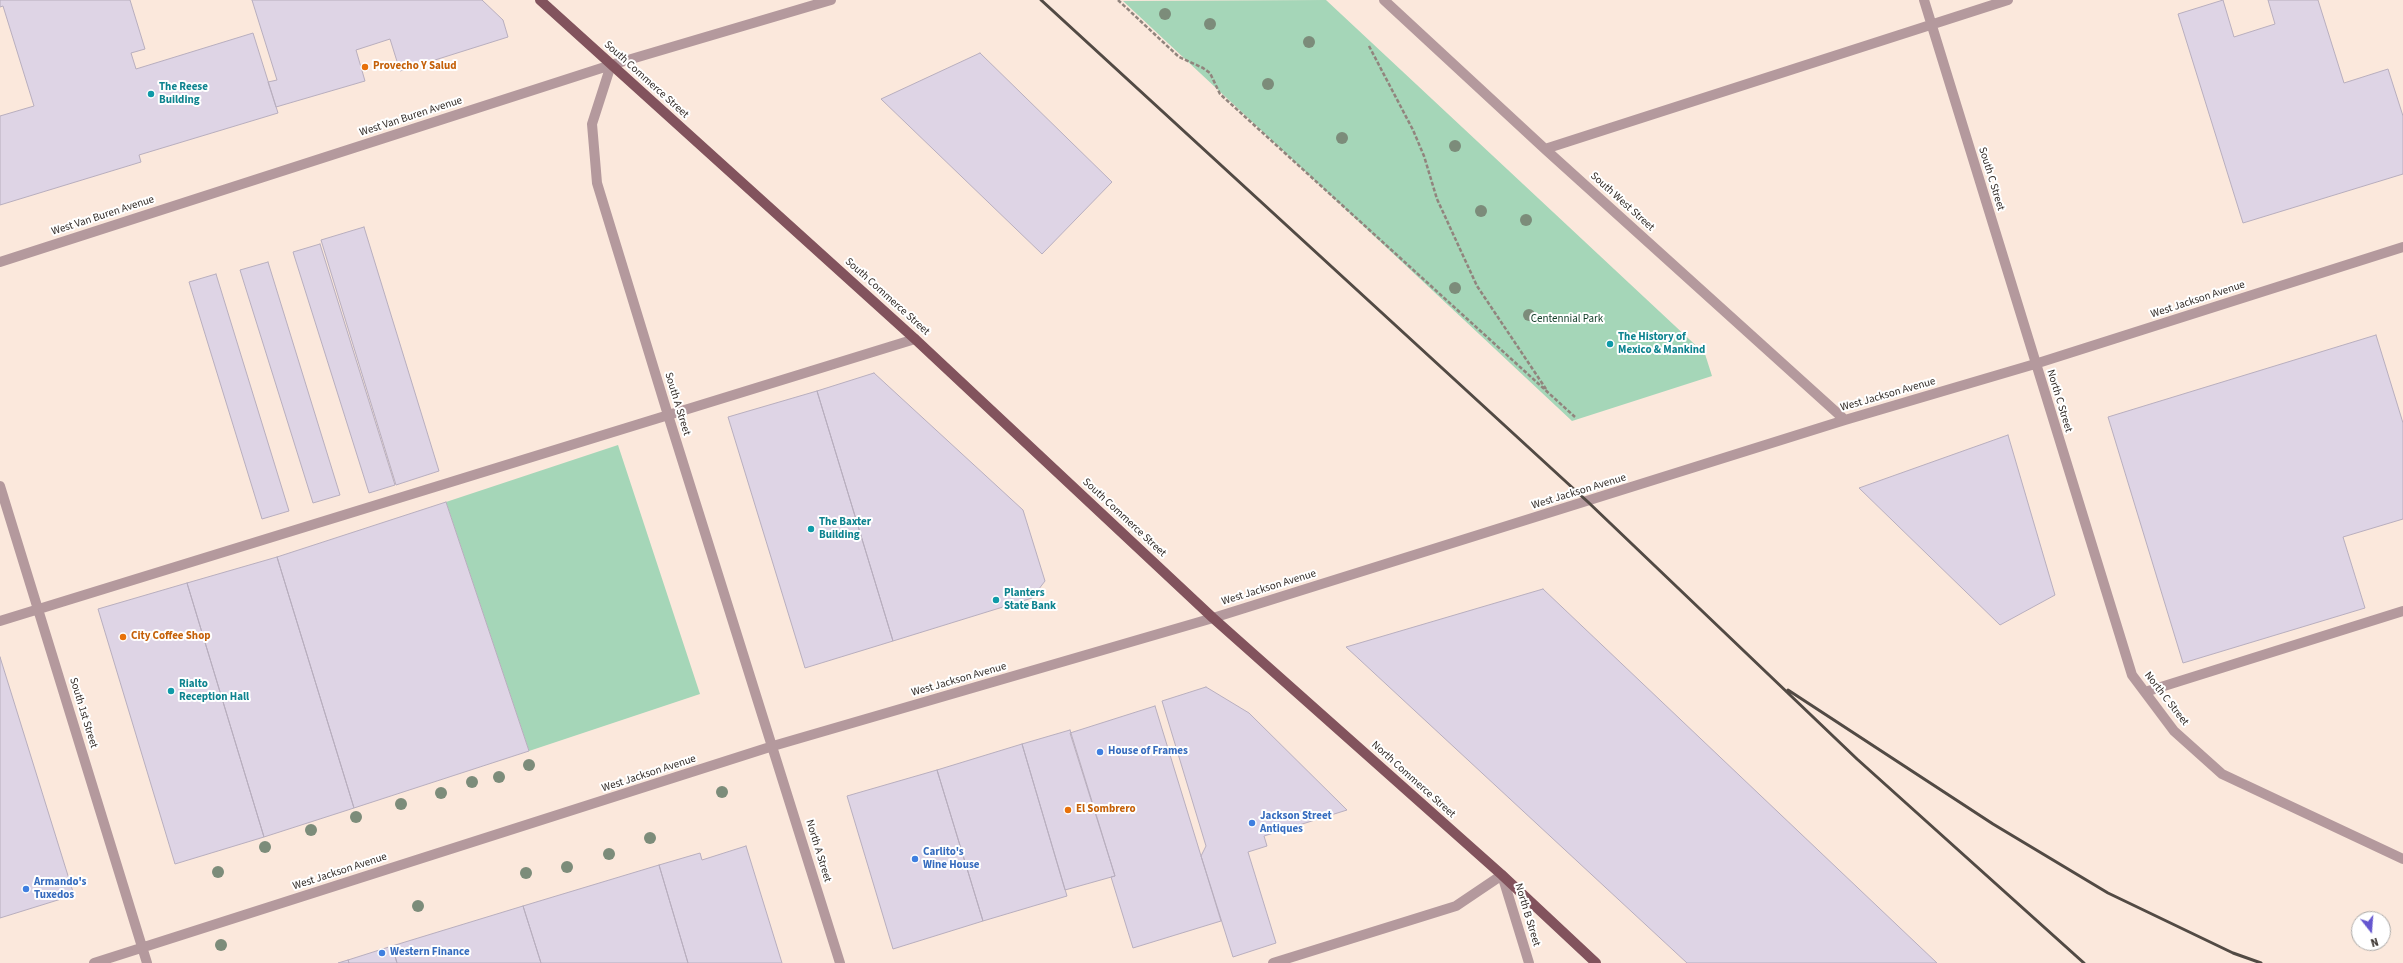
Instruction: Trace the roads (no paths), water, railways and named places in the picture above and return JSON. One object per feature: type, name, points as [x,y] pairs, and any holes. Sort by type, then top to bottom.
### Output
[{"type":"main road","name":"South Commerce Street","points":[[540,0],[915,339],[1213,618]]},
{"type":"main road","name":"North Commerce Street","points":[[1213,618],[1502,875],[1596,963]]},
{"type":"street","name":"West Van Buren Avenue","points":[[0,262],[611,65],[831,0]]},
{"type":"street","name":"South West Street","points":[[1384,0],[1545,149],[1845,420]]},
{"type":"street","name":"South C Street","points":[[1924,0],[2035,364]]},
{"type":"street","points":[[1545,149],[2008,0]]},
{"type":"street","name":"South A Street","points":[[611,65],[592,124],[597,183],[668,416],[773,746]]},
{"type":"street","name":"West Jackson Avenue","points":[[94,963],[773,746],[1213,618],[1845,420],[2035,364],[2403,247]]},
{"type":"street","points":[[0,621],[915,339]]},
{"type":"street","name":"North C Street","points":[[2035,364],[2132,675],[2174,731],[2222,774],[2403,859]]},
{"type":"street","name":"South 1st Street","points":[[0,486],[147,963]]},
{"type":"street","points":[[2145,692],[2403,611]]},
{"type":"street","name":"North A Street","points":[[773,746],[840,963]]},
{"type":"street","points":[[1273,963],[1456,906],[1502,875]]},
{"type":"street","name":"North B Street","points":[[1502,875],[1529,963]]},
{"type":"railway","points":[[1041,0],[1588,502],[1857,759],[2084,963]]},
{"type":"railway","points":[[1788,690],[1993,824],[2108,893],[2233,953],[2261,963]]},
{"type":"place","name":"Provecho Y Salud","points":[[365,67]]},
{"type":"place","name":"The Reese Building","points":[[151,94]]},
{"type":"place","name":"The History of Mexico & Mankind","points":[[1610,344]]},
{"type":"place","name":"The Baxter Building","points":[[811,529]]},
{"type":"place","name":"Planters State Bank","points":[[996,600]]},
{"type":"place","name":"City Coffee Shop","points":[[123,637]]},
{"type":"place","name":"Rialto Reception Hall","points":[[171,691]]},
{"type":"place","name":"House of Frames","points":[[1100,752]]},
{"type":"place","name":"El Sombrero","points":[[1068,810]]},
{"type":"place","name":"Jackson Street Antiques","points":[[1252,823]]},
{"type":"place","name":"Carlito's Wine House","points":[[915,859]]},
{"type":"place","name":"Armando's Tuxedos","points":[[26,889]]},
{"type":"place","name":"Western Finance","points":[[382,953]]},
{"type":"park label","name":"Centennial Park","points":[[1567,320]]}]
